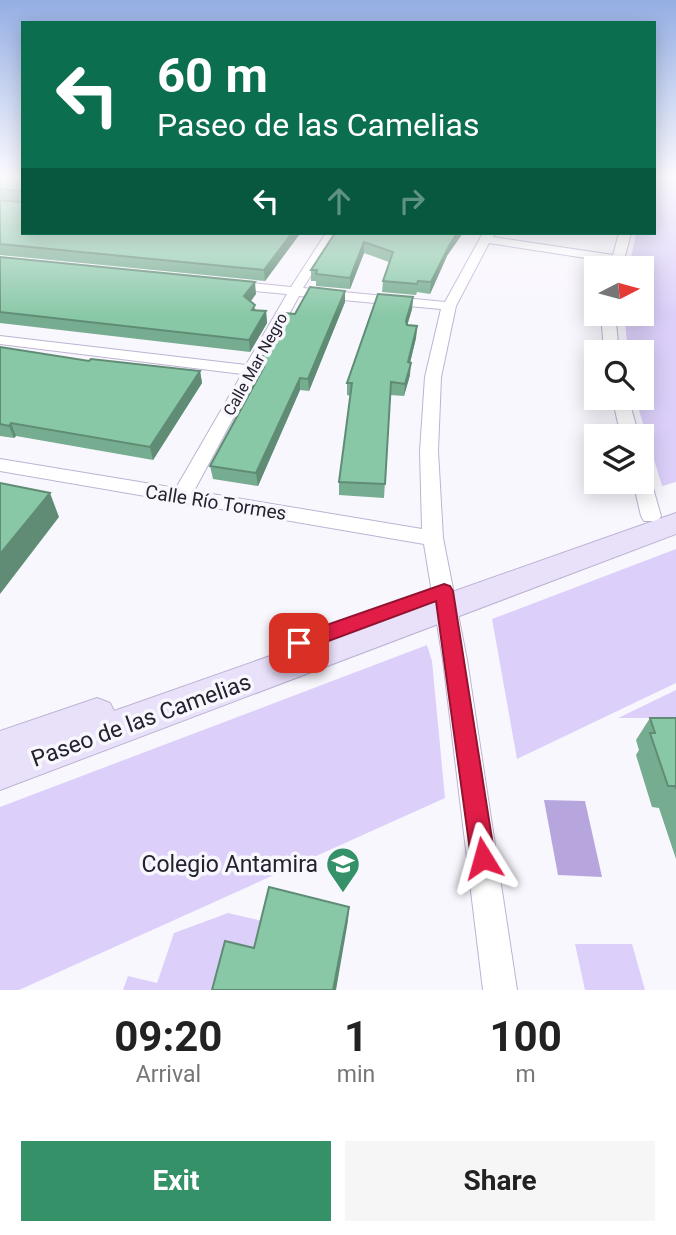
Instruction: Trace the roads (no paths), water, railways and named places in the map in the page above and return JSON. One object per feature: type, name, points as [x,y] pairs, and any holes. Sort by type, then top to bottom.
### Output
[{"type":"street","name":"Calle Mar Negro","points":[[181,497],[295,291],[330,235]]},
{"type":"street","points":[[619,256],[624,235]]},
{"type":"street","points":[[500,990],[445,599],[433,538],[429,451],[433,377],[449,306],[488,236],[584,256]]},
{"type":"street","points":[[223,284],[449,306]]},
{"type":"street","points":[[0,341],[251,370]]},
{"type":"street","name":"Calle Río Tormes","points":[[0,465],[433,538]]},
{"type":"street","points":[[652,494],[668,516]]},
{"type":"street","name":"Paseo de las Camelias","points":[[0,771],[668,516]]},
{"type":"street","name":"Paseo de las Camelias","points":[[0,750],[445,599]]},
{"type":"place","name":"Colegio Antamira","points":[[343,894]]}]
